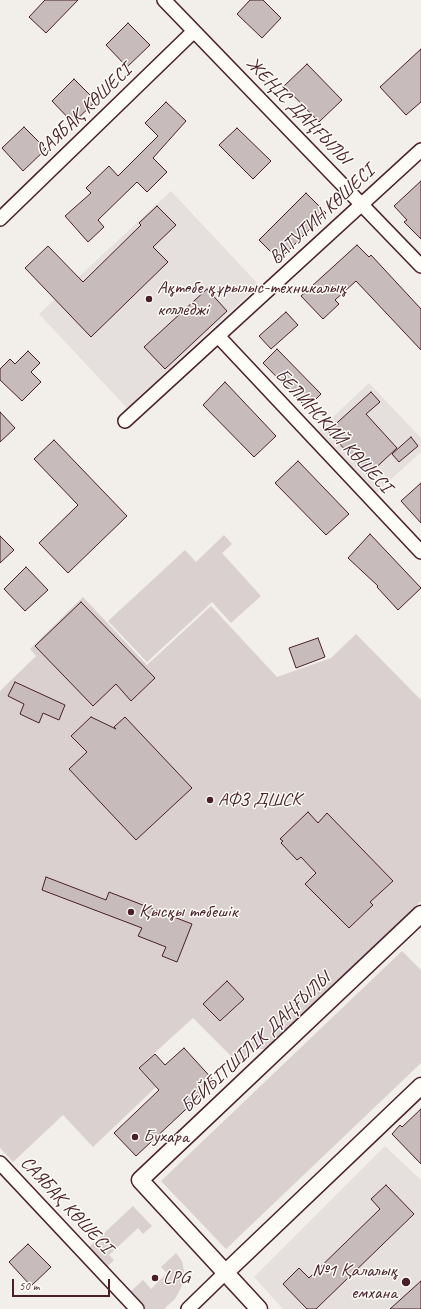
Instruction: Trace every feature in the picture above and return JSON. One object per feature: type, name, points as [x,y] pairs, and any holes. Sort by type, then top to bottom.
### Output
[{"type":"main road","name":"БЕЙБІТШІЛІК ДАҢҒЫЛЫ","points":[[225,1273],[140,1180],[421,914]]},
{"type":"main road","points":[[259,1309],[225,1273],[421,1086]]},
{"type":"street","name":"ЖЕҢІС ДАҢҒЫЛЫ","points":[[164,0],[363,204],[421,266]]},
{"type":"street","name":"САЯБАҚ КӨШЕСІ","points":[[0,219],[194,31]]},
{"type":"street","name":"ВАТУТИН КӨШЕСІ","points":[[125,422],[421,150]]},
{"type":"street","name":"БЕЛИНСКИЙ КӨШЕСІ","points":[[218,336],[421,552]]},
{"type":"street","name":"САЯБАҚ КӨШЕСІ","points":[[0,1162],[137,1309]]},
{"type":"street","points":[[188,1309],[225,1273]]},
{"type":"shaded area","name":"Ақтөбе құрылыс-техникалық колледжі","points":[[171,191],[259,285],[127,408],[39,314]]},
{"type":"shaded area","points":[[369,383],[421,438],[421,452],[375,494],[317,432]]},
{"type":"shaded area","points":[[224,535],[232,544],[222,553],[261,596],[231,623],[212,602],[147,662],[108,621],[185,550],[196,562]]},
{"type":"shaded area","name":"АФЗ ДШСК","points":[[83,597],[147,665],[211,606],[277,677],[331,658],[356,634],[421,700],[421,901],[267,1049],[256,1049],[239,1064],[193,1018],[138,1068],[156,1087],[93,1147],[63,1115],[13,1162],[0,1148],[0,691],[36,656],[30,649]]},
{"type":"shaded area","points":[[402,951],[421,970],[421,1063],[226,1249],[161,1181]]},
{"type":"shaded area","points":[[385,1146],[421,1180],[421,1309],[283,1309],[254,1277]]},
{"type":"shaded area","points":[[133,1206],[152,1226],[143,1234],[138,1228],[109,1255],[114,1260],[107,1267],[88,1248]]},
{"type":"shaded area","points":[[176,1253],[182,1261],[184,1271],[183,1284],[175,1299],[164,1309],[146,1309],[130,1292],[143,1280],[151,1289],[167,1273],[161,1267]]},
{"type":"building","points":[[45,0],[78,0],[46,33],[29,17]]},
{"type":"building","points":[[250,0],[263,0],[281,18],[262,38],[237,14]]},
{"type":"building","points":[[128,23],[150,45],[127,67],[106,45]]},
{"type":"building","points":[[421,49],[421,102],[406,115],[380,87]]},
{"type":"building","points":[[307,64],[342,100],[319,122],[284,86]]},
{"type":"building","points":[[74,79],[96,101],[73,123],[52,101]]},
{"type":"building","points":[[166,102],[186,121],[153,158],[167,172],[147,192],[137,182],[98,220],[104,227],[88,242],[65,216],[91,193],[86,188],[109,166],[118,176],[158,136],[145,123]]},
{"type":"building","points":[[24,127],[46,149],[23,171],[2,148]]},
{"type":"building","points":[[237,128],[271,161],[253,179],[219,145]]},
{"type":"building","points":[[421,181],[421,239],[404,222],[407,220],[394,206]]},
{"type":"building","points":[[306,193],[326,213],[279,260],[259,240]]},
{"type":"building","points":[[157,206],[176,225],[153,247],[168,262],[91,337],[25,268],[48,246],[83,282],[141,225],[139,223]]},
{"type":"building","points":[[357,245],[369,257],[371,255],[421,309],[421,350],[356,281],[335,300],[339,304],[323,319],[301,296]]},
{"type":"building","points":[[207,289],[227,311],[165,369],[144,347]]},
{"type":"building","points":[[286,312],[298,325],[271,349],[259,336]]},
{"type":"building","points":[[277,349],[321,394],[307,408],[263,363]]},
{"type":"building","points":[[28,351],[40,363],[31,372],[41,382],[22,401],[0,380],[0,369],[10,359],[15,364]]},
{"type":"building","points":[[225,382],[276,436],[254,457],[203,405]]},
{"type":"building","points":[[371,392],[380,402],[366,414],[397,448],[368,475],[328,431]]},
{"type":"building","points":[[0,412],[15,428],[0,442]]},
{"type":"building","points":[[411,437],[418,446],[399,462],[392,454]]},
{"type":"building","points":[[54,440],[127,516],[68,573],[39,543],[78,505],[34,459]]},
{"type":"building","points":[[298,461],[349,514],[326,535],[275,483]]},
{"type":"building","points":[[421,483],[421,523],[401,501]]},
{"type":"building","points":[[370,534],[421,588],[398,610],[377,587],[378,586],[348,558]]},
{"type":"building","points":[[0,536],[14,550],[0,563]]},
{"type":"building","points":[[26,567],[48,590],[25,611],[4,589]]},
{"type":"building","points":[[81,602],[155,678],[131,701],[116,684],[93,706],[35,646]]},
{"type":"building","points":[[318,638],[325,657],[296,668],[289,648]]},
{"type":"building","points":[[15,682],[65,705],[59,720],[43,713],[39,723],[20,714],[24,704],[8,696]]},
{"type":"building","points":[[91,717],[116,729],[114,727],[125,717],[192,788],[136,840],[69,769],[87,752],[71,736]]},
{"type":"building","points":[[308,812],[318,823],[327,813],[393,881],[370,902],[373,905],[349,928],[305,884],[316,873],[301,857],[297,860],[281,843],[283,841],[280,839]]},
{"type":"building","name":"Қысқы төбешік","points":[[46,877],[106,900],[109,892],[192,924],[177,962],[162,956],[166,947],[138,936],[142,928],[42,890]]},
{"type":"building","points":[[227,981],[244,999],[220,1021],[203,1004]]},
{"type":"building","points":[[184,1048],[215,1082],[136,1156],[114,1133],[159,1090],[139,1068],[155,1054],[165,1065]]},
{"type":"building","points":[[421,1109],[421,1164],[392,1134],[400,1125],[402,1127]]},
{"type":"building","points":[[386,1185],[414,1214],[316,1309],[307,1309],[283,1284],[299,1268],[309,1278],[380,1209],[371,1199]]},
{"type":"building","points":[[28,1244],[51,1267],[31,1286],[9,1262]]},
{"type":"building","points":[[421,1281],[421,1309],[390,1309]]},
{"type":"place","name":"Ақтөбе құрылыс-техникалық колледжі","points":[[149,299]]},
{"type":"place","name":"АФЗ ДШСК","points":[[210,800]]},
{"type":"place","name":"Қысқы төбешік","points":[[131,912]]},
{"type":"place","name":"Бухара","points":[[135,1137]]},
{"type":"place","name":"LPG","points":[[155,1278]]},
{"type":"place","name":"№1 Қалалық емхана","points":[[406,1282]]}]
